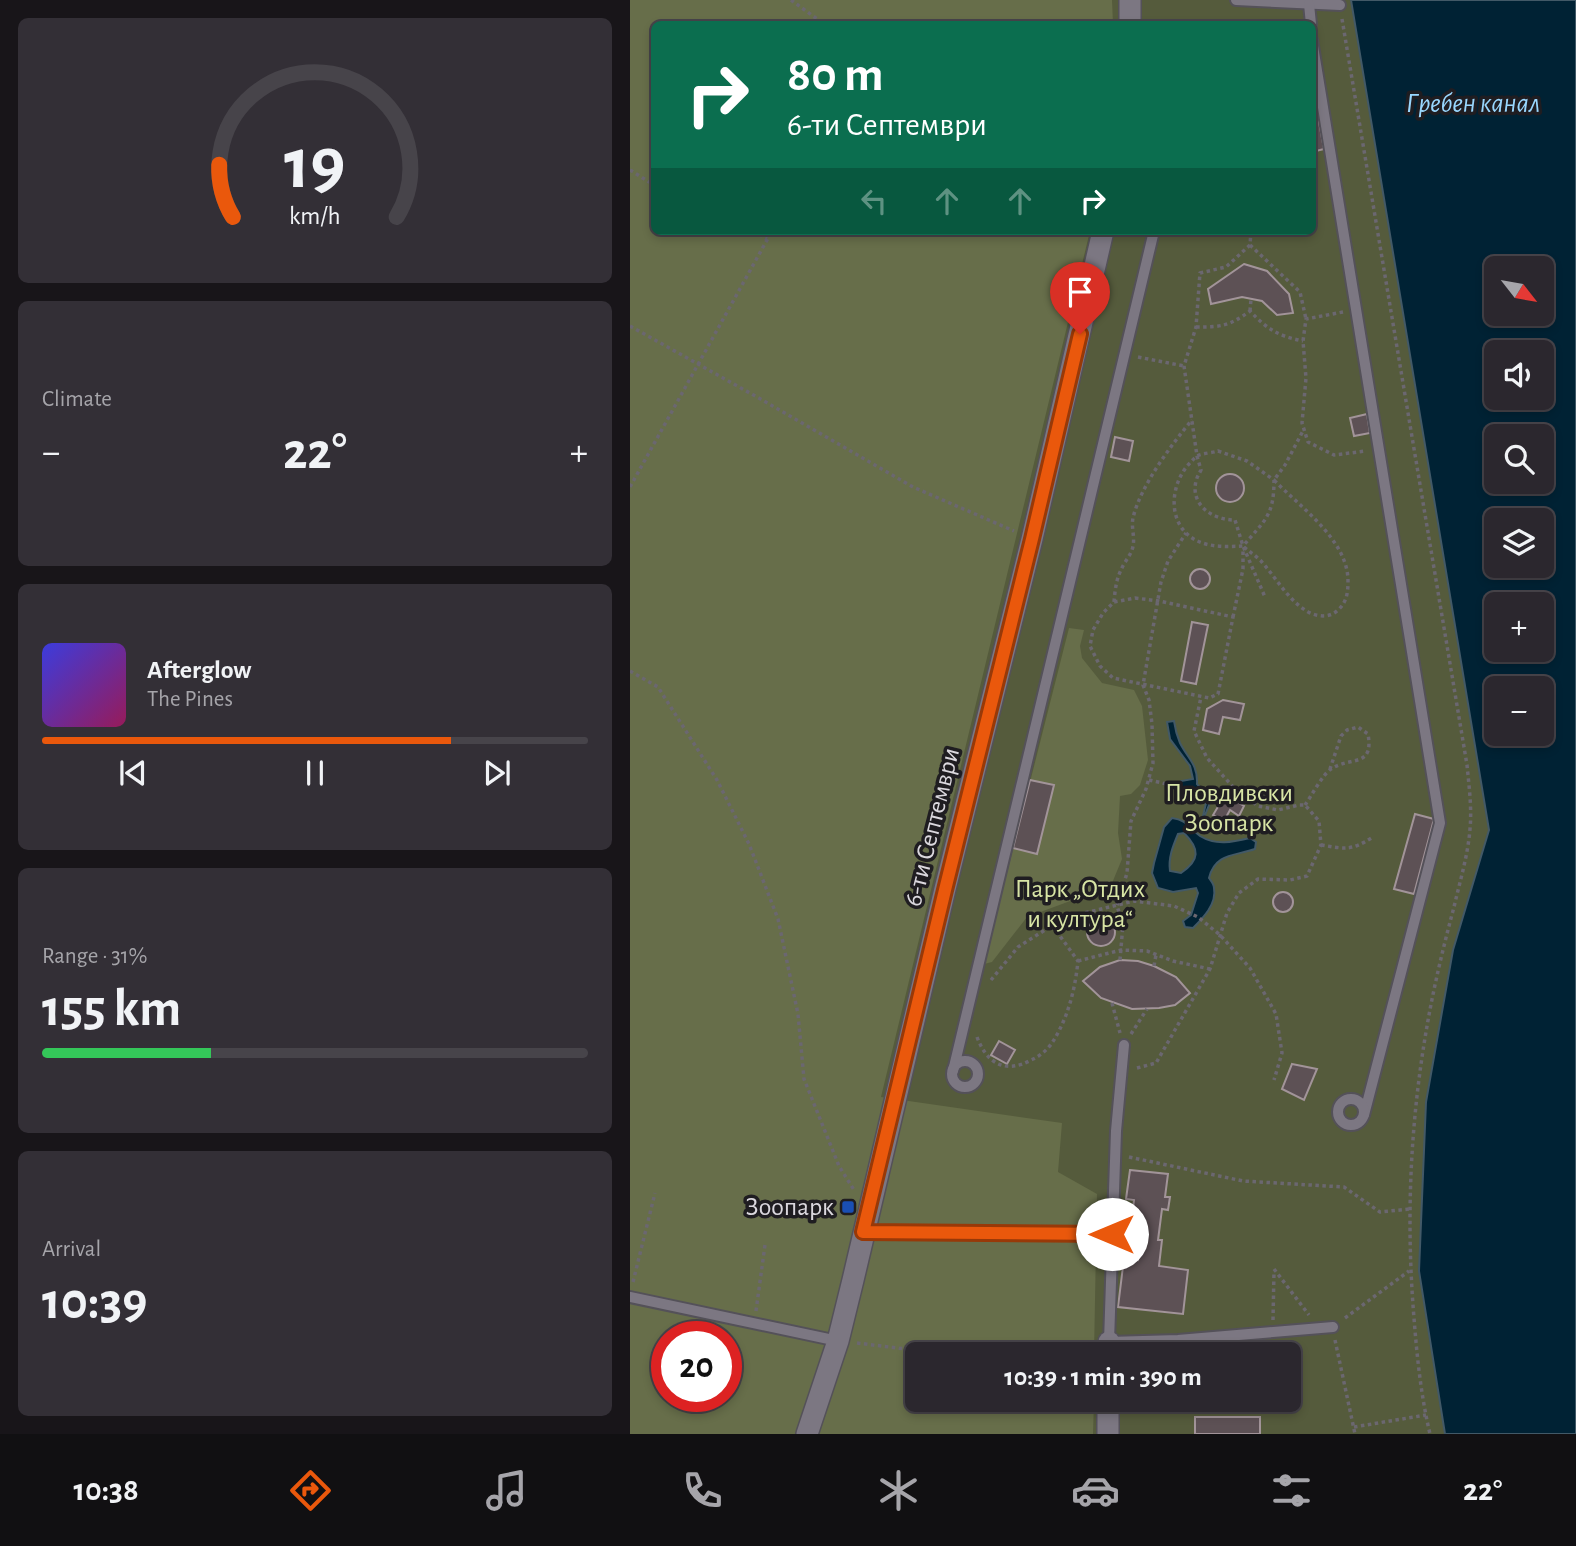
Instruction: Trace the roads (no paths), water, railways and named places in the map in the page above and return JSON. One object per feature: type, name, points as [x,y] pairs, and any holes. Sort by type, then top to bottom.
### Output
[{"type":"street","points":[[1130,0],[1130,21]]},
{"type":"street","name":"6-ти Септември","points":[[807,1434],[838,1341],[1032,539],[1102,235]]},
{"type":"street","points":[[1108,1412],[1108,1434]]},
{"type":"lane","points":[[1130,0],[1136,0]]},
{"type":"lane","points":[[1236,0],[1340,5]]},
{"type":"lane","points":[[1309,4],[1311,21]]},
{"type":"lane","points":[[1316,58],[1440,823],[1364,1115]]},
{"type":"lane","points":[[953,1071],[1153,235]]},
{"type":"lane","points":[[1109,1342],[1115,1154],[1124,1045]]},
{"type":"lane","points":[[865,1223],[1112,1234]]},
{"type":"lane","points":[[630,1297],[838,1341]]},
{"type":"lane","points":[[1161,1342],[1333,1327]]},
{"type":"water","name":"Гребен канал","points":[[1351,0],[1576,0],[1576,1434],[1445,1434],[1419,1271],[1426,1102],[1453,950],[1489,830]]},
{"type":"water","points":[[1174,721],[1180,743],[1194,766],[1197,784],[1204,791],[1209,805],[1203,816],[1206,803],[1201,792],[1196,790],[1195,795],[1179,796],[1181,781],[1193,779],[1190,766],[1170,739],[1167,722]]},
{"type":"water","points":[[1172,818],[1184,822],[1200,836],[1212,841],[1231,842],[1250,838],[1256,842],[1255,849],[1227,857],[1216,864],[1209,878],[1214,887],[1213,900],[1193,928],[1185,927],[1183,921],[1191,915],[1198,893],[1196,888],[1173,892],[1158,888],[1152,873],[1164,827]],"holes":[[[1184,833],[1193,844],[1195,859],[1181,873],[1170,871],[1170,857],[1178,834]]]},
{"type":"place","name":"Зоопарк","points":[[848,1207]]},
{"type":"park label","name":"Пловдивски Зоопарк","points":[[1229,808]]},
{"type":"park label","name":"Парк „Отдих и култура“","points":[[1080,904]]}]
